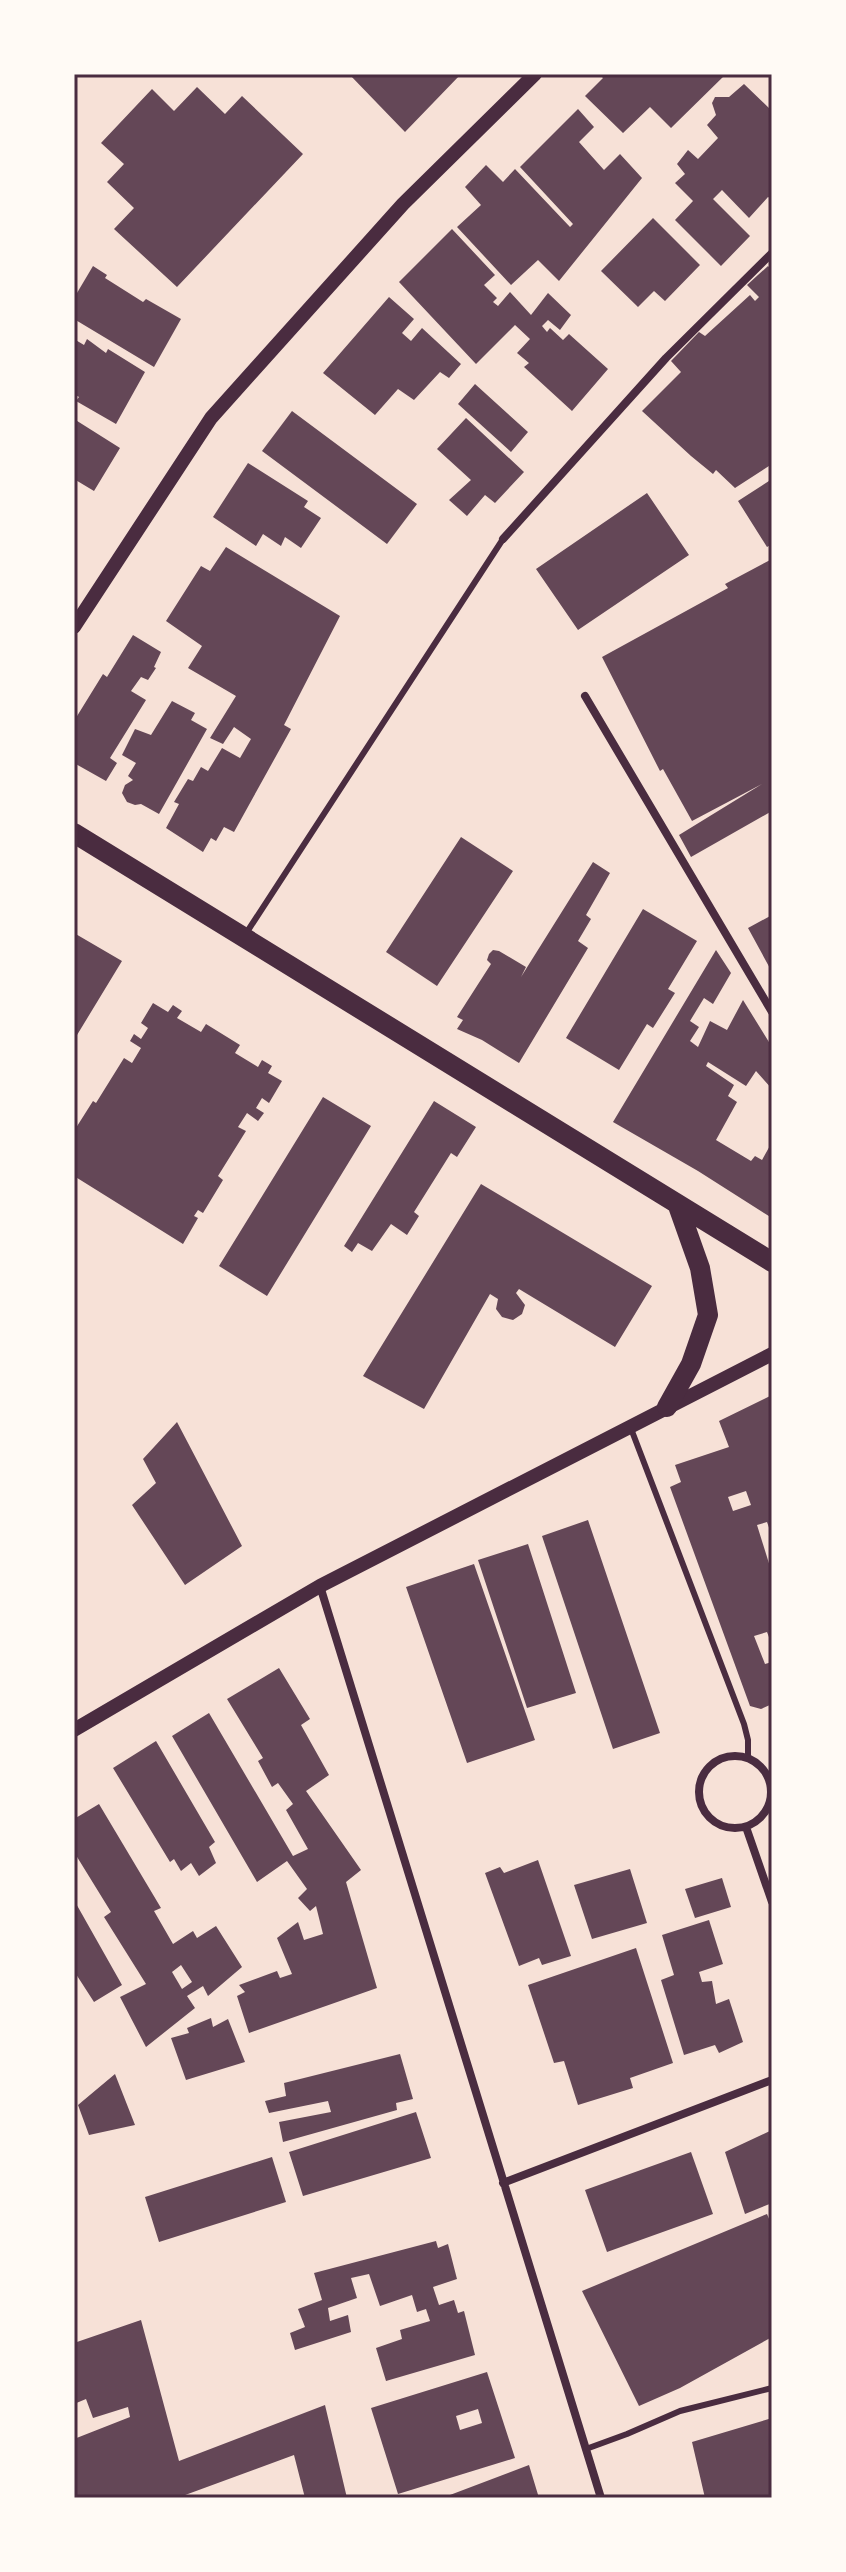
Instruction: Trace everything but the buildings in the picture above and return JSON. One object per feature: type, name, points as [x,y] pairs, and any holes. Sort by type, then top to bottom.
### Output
[{"type":"main road","points":[[74,833],[772,1262]]},
{"type":"main road","points":[[667,1407],[691,1364],[708,1315],[700,1268],[678,1206]]},
{"type":"street","points":[[74,627],[211,418],[403,204],[535,74]]},
{"type":"street","points":[[503,539],[666,358],[772,253]]},
{"type":"street","points":[[585,696],[772,1012]]},
{"type":"street","points":[[74,1730],[320,1586],[772,1354]]},
{"type":"street","points":[[320,1586],[601,2498]]},
{"type":"street","points":[[722,1757],[748,1757],[763,1768],[769,1779],[772,1792],[766,1812],[746,1827],[719,1825],[708,1817],[701,1806],[698,1793],[703,1773],[722,1757]]},
{"type":"street","points":[[746,1827],[772,1902]]},
{"type":"street","points":[[503,2183],[772,2080]]},
{"type":"lane","points":[[243,938],[503,539]]},
{"type":"lane","points":[[630,1426],[744,1724],[748,1757]]},
{"type":"lane","points":[[586,2449],[680,2411],[772,2388]]}]
